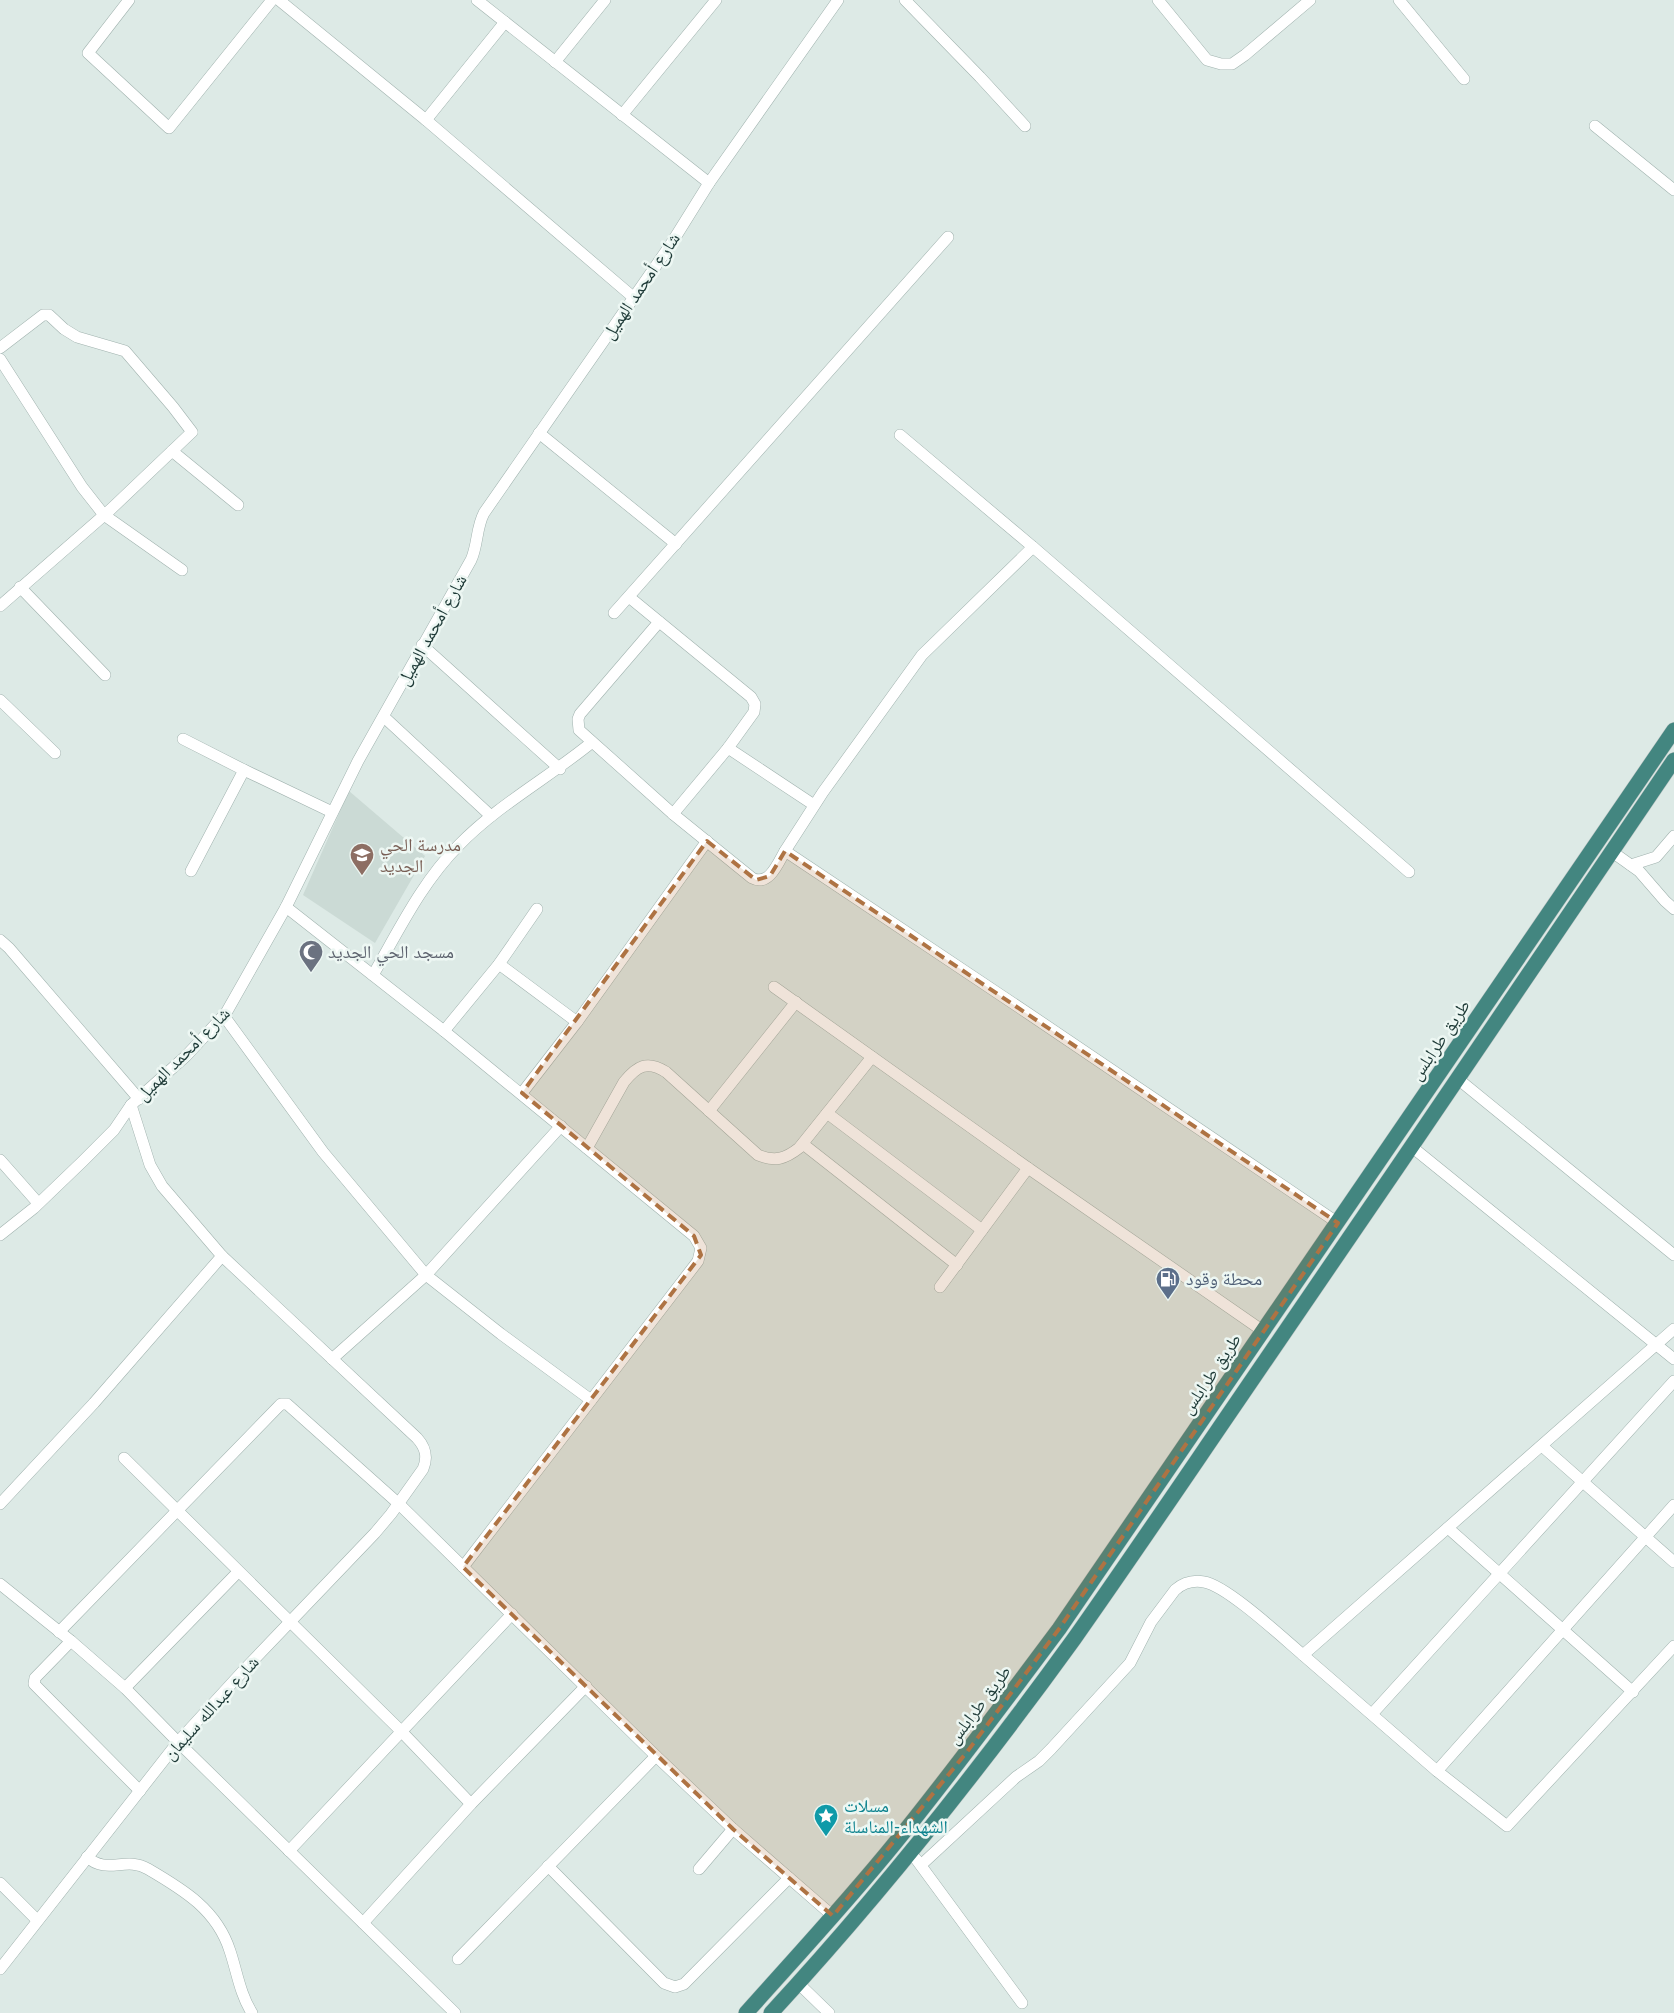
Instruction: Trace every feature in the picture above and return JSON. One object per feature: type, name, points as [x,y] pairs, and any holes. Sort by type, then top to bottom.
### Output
[{"type":"highway","name":"طريق طرابلس","points":[[746,2013],[834,1916],[895,1843],[967,1752],[1059,1629],[1674,730]]},
{"type":"highway","points":[[771,2013],[910,1852],[1001,1737],[1073,1640],[1412,1147],[1674,760]]},
{"type":"street","points":[[129,0],[88,53],[168,128],[272,0]]},
{"type":"street","points":[[280,0],[426,120],[633,297]]},
{"type":"street","points":[[477,0],[709,183]]},
{"type":"street","points":[[555,62],[605,0]]},
{"type":"street","points":[[622,115],[716,0]]},
{"type":"street","name":"شارع أمحمد الهميل","points":[[0,1235],[38,1203],[114,1130],[135,1102],[186,1056],[224,1016],[236,999],[286,907],[358,761],[384,717],[422,645],[472,560],[475,552],[479,522],[484,513],[671,244],[709,183],[838,0]]},
{"type":"street","points":[[905,0],[1025,126]]},
{"type":"street","points":[[1158,0],[1207,60],[1222,64],[1232,64],[1245,55],[1310,0]]},
{"type":"street","points":[[1400,0],[1464,79]]},
{"type":"street","points":[[426,120],[505,22]]},
{"type":"street","points":[[1595,126],[1674,190]]},
{"type":"street","points":[[614,613],[948,237]]},
{"type":"street","points":[[0,348],[46,314],[77,337],[125,351],[191,429],[190,435],[104,515],[0,606]]},
{"type":"street","points":[[1,364],[82,487],[104,515],[182,570]]},
{"type":"street","points":[[539,433],[676,544]]},
{"type":"street","points":[[900,435],[1033,547],[1409,872]]},
{"type":"street","points":[[172,451],[238,505]]},
{"type":"street","points":[[659,622],[578,719],[579,730],[673,814],[756,880],[765,879],[770,876],[814,805],[922,655],[1033,547]]},
{"type":"street","points":[[20,588],[105,675]]},
{"type":"street","points":[[629,597],[753,700],[754,712],[728,748],[673,814]]},
{"type":"street","points":[[422,645],[560,768]]},
{"type":"street","points":[[1,702],[55,753]]},
{"type":"street","points":[[384,717],[491,816]]},
{"type":"street","points":[[183,739],[332,812]]},
{"type":"street","points":[[373,975],[430,879],[460,844],[491,816],[560,768],[592,743]]},
{"type":"street","points":[[728,748],[814,805]]},
{"type":"street","points":[[191,872],[244,770]]},
{"type":"street","points":[[1631,865],[1656,857],[1674,836]]},
{"type":"street","points":[[522,1093],[577,1022],[707,841]]},
{"type":"street","points":[[785,851],[1338,1223]]},
{"type":"street","points":[[1611,851],[1645,877],[1664,901],[1674,909]]},
{"type":"street","points":[[286,907],[522,1093],[694,1236],[701,1248],[698,1261],[463,1567]]},
{"type":"street","points":[[444,1030],[499,964],[537,908]]},
{"type":"street","points":[[0,940],[9,948],[135,1102],[150,1165],[162,1186],[222,1256],[332,1359],[426,1275],[561,1126]]},
{"type":"street","points":[[499,964],[577,1022]]},
{"type":"street","points":[[774,987],[1028,1168],[1263,1331]]},
{"type":"street","points":[[709,1111],[796,1002]]},
{"type":"street","points":[[224,1016],[323,1152],[426,1275],[501,1334],[591,1400]]},
{"type":"street","points":[[587,1148],[624,1082],[640,1067],[649,1065],[657,1066],[758,1155],[768,1159],[779,1160],[789,1156],[803,1144],[872,1056]]},
{"type":"street","points":[[1458,1079],[1674,1255]]},
{"type":"street","points":[[827,1113],[982,1230]]},
{"type":"street","points":[[803,1144],[956,1265]]},
{"type":"street","points":[[1412,1147],[1674,1359]]},
{"type":"street","points":[[0,1160],[38,1203]]},
{"type":"street","points":[[940,1287],[1028,1168]]},
{"type":"street","points":[[0,1504],[94,1403],[222,1256]]},
{"type":"street","points":[[1303,1655],[1674,1329]]},
{"type":"street","name":"شارع عبدالله سليمان","points":[[0,1969],[178,1742],[375,1533],[424,1469],[426,1454],[418,1438],[332,1359]]},
{"type":"street","points":[[1372,1714],[1674,1381]]},
{"type":"street","points":[[59,1632],[279,1406],[284,1404],[292,1407],[399,1504],[733,1829],[834,1916]]},
{"type":"street","points":[[1542,1446],[1674,1562]]},
{"type":"street","points":[[124,1458],[400,1730],[472,1804]]},
{"type":"street","points":[[1437,1771],[1674,1505]]},
{"type":"street","points":[[1448,1528],[1633,1692]]},
{"type":"street","points":[[125,1688],[238,1572]]},
{"type":"street","points":[[921,1865],[1016,1776],[1039,1761],[1051,1749],[1130,1663],[1152,1622],[1180,1586],[1198,1581],[1212,1584],[1239,1602],[1437,1771],[1506,1826],[1674,1646]]},
{"type":"street","points":[[0,1584],[71,1641],[125,1688],[288,1851],[455,2013]]},
{"type":"street","points":[[288,1851],[400,1730],[512,1614]]},
{"type":"street","points":[[71,1641],[35,1678],[34,1684],[140,1791]]},
{"type":"street","points":[[363,1923],[472,1804],[586,1686]]},
{"type":"street","points":[[458,1959],[656,1756]]},
{"type":"street","points":[[699,1869],[733,1829]]},
{"type":"street","points":[[910,1852],[1022,2003]]},
{"type":"street","points":[[87,1856],[103,1866],[129,1863],[142,1866],[181,1888],[198,1901],[214,1918],[226,1938],[240,1989],[252,2013]]},
{"type":"street","points":[[548,1866],[664,1983],[675,1987],[684,1984],[789,1878]]},
{"type":"street","points":[[0,1884],[37,1920]]},
{"type":"street","points":[[798,1983],[816,2008],[829,2013]]},
{"type":"highlighted area","points":[[707,841],[756,880],[770,876],[785,851],[1338,1223],[1059,1629],[967,1752],[833,1916],[733,1829],[463,1567],[701,1255],[694,1236],[522,1093]]},
{"type":"shaded area","name":"مدرسة الحي الجديد","points":[[349,791],[425,856],[375,943],[303,895]]},
{"type":"place","name":"مدرسة الحي الجديد","points":[[362,876]]},
{"type":"place","name":"مسجد الحي الجديد","points":[[311,973]]},
{"type":"place","name":"محطة وقود","points":[[1168,1300]]},
{"type":"place","name":"مسلات الشهداء-المناسلة","points":[[826,1837]]}]
